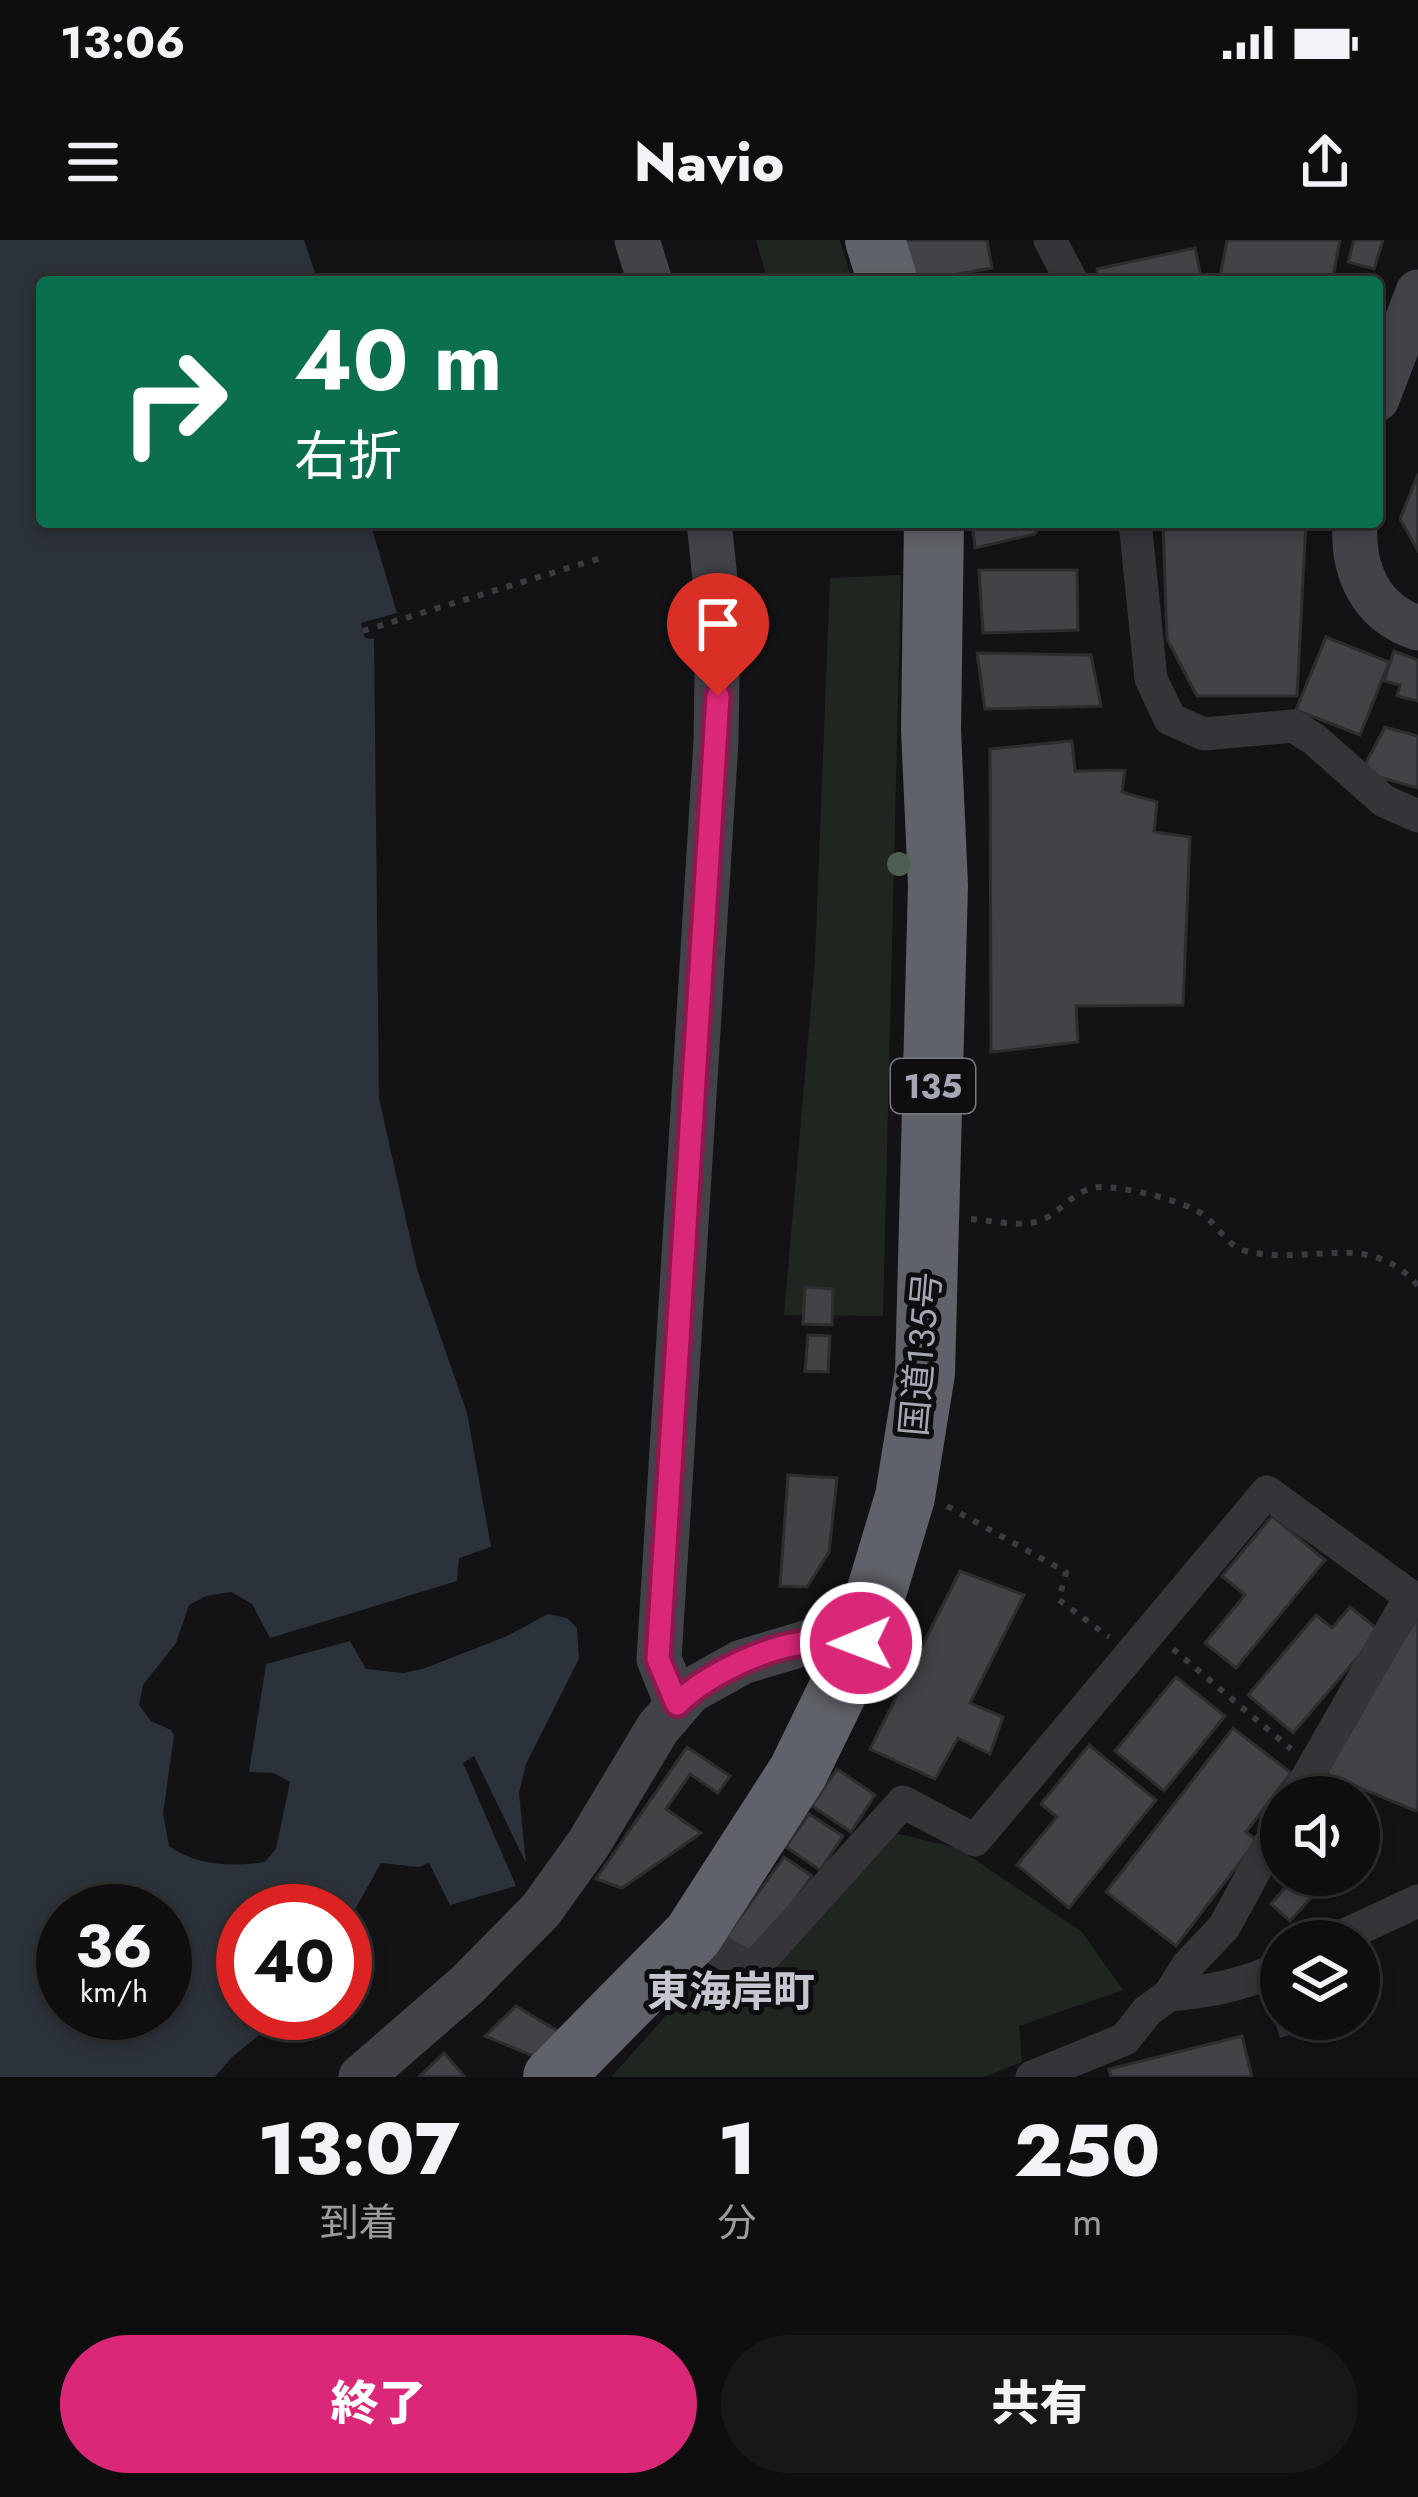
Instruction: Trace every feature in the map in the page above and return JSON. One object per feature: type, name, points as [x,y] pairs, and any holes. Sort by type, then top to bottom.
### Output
[{"type":"highway","points":[[875,240],[886,276]]},
{"type":"highway","name":"国道135号","points":[[553,2077],[693,1935],[798,1772],[861,1643],[905,1497],[925,1373],[938,885],[931,730],[934,528]]},
{"type":"street","points":[[638,240],[648,276]]},
{"type":"street","points":[[1049,240],[1069,276]]},
{"type":"street","points":[[1383,383],[1418,292]]},
{"type":"street","points":[[677,1704],[658,1659],[716,741],[720,652],[710,528]]},
{"type":"street","points":[[1137,528],[1151,679],[1170,719],[1204,734],[1293,726],[1384,801],[1418,816]]},
{"type":"street","points":[[1355,528],[1353,556],[1361,580],[1402,623],[1418,628]]},
{"type":"street","points":[[693,1935],[752,1970],[903,1802],[976,1840],[1267,1492],[1415,1599],[1307,1776]]},
{"type":"street","points":[[361,2077],[500,1954],[541,1910],[677,1704],[707,1679],[742,1662],[808,1642],[861,1643]]},
{"type":"street","points":[[1032,2077],[1125,2039],[1147,2011],[1169,1995],[1187,1965],[1224,1927],[1260,1861]]},
{"type":"street","points":[[1376,1920],[1418,1900]]},
{"type":"street","points":[[1169,1995],[1207,1992],[1260,1977]]},
{"type":"path","points":[[363,631],[604,557]]},
{"type":"path","points":[[961,1219],[1036,1222],[1077,1194],[1098,1187],[1135,1192],[1195,1209],[1239,1250],[1273,1257],[1352,1250],[1388,1258],[1418,1286]]},
{"type":"path","points":[[905,1497],[944,1504],[1066,1572],[1059,1600],[1140,1643],[1312,1766]]},
{"type":"shaded area","points":[[0,240],[304,240],[316,276],[36,276],[36,528],[372,528],[397,613],[361,623],[365,638],[374,639],[379,1098],[417,1269],[467,1413],[491,1547],[459,1558],[457,1581],[270,1638],[252,1604],[231,1592],[189,1605],[176,1643],[143,1685],[139,1705],[151,1721],[174,1735],[163,1814],[169,1846],[191,1858],[228,1864],[265,1862],[276,1849],[290,1782],[274,1773],[249,1772],[266,1664],[350,1641],[366,1669],[404,1673],[505,1637],[548,1614],[567,1618],[577,1628],[579,1659],[526,1764],[519,1793],[526,1863],[474,1756],[463,1763],[516,1886],[450,1905],[429,1863],[419,1867],[381,1863],[369,1884],[216,1884],[216,2040],[253,2040],[215,2077],[0,2077]]},
{"type":"shaded area","points":[[756,240],[840,240],[850,274],[843,276],[766,276]]},
{"type":"shaded area","points":[[901,575],[883,1316],[784,1315],[815,959],[830,578]]},
{"type":"shaded area","points":[[894,1833],[958,1848],[1082,1932],[1123,1990],[1019,2026],[1022,2062],[984,2077],[611,2077],[697,1981],[742,1995]]},
{"type":"building","points":[[905,240],[987,240],[992,268],[912,276]]},
{"type":"building","points":[[1227,240],[1340,240],[1333,276],[1220,276]]},
{"type":"building","points":[[1354,240],[1383,240],[1374,269],[1348,262]]},
{"type":"building","points":[[1195,248],[1201,276],[1098,276],[1097,269]]},
{"type":"building","points":[[1418,474],[1418,551],[1400,519]]},
{"type":"building","points":[[973,528],[1038,528],[1035,534],[975,548]]},
{"type":"building","points":[[1163,528],[1306,528],[1297,696],[1197,696],[1167,639]]},
{"type":"building","points":[[979,570],[1077,570],[1078,630],[983,633]]},
{"type":"building","points":[[1326,637],[1389,662],[1360,735],[1296,710]]},
{"type":"building","points":[[1394,651],[1418,660],[1418,701],[1397,696],[1400,685],[1384,681]]},
{"type":"building","points":[[977,653],[1091,655],[1101,706],[985,709]]},
{"type":"building","points":[[1385,727],[1418,736],[1418,788],[1361,772]]},
{"type":"building","points":[[1072,741],[1075,771],[1125,770],[1122,792],[1157,802],[1154,832],[1190,837],[1183,1005],[1076,1006],[1078,1042],[991,1052],[990,749]]},
{"type":"building","points":[[805,1287],[833,1289],[832,1325],[803,1324]]},
{"type":"building","points":[[808,1335],[830,1336],[828,1372],[805,1371]]},
{"type":"building","points":[[788,1475],[837,1478],[829,1552],[807,1587],[780,1586]]},
{"type":"building","points":[[1272,1516],[1325,1560],[1236,1668],[1205,1643],[1245,1595],[1222,1576]]},
{"type":"building","points":[[960,1571],[1024,1595],[970,1703],[1003,1717],[990,1754],[958,1738],[935,1779],[870,1749]]},
{"type":"building","points":[[1350,1607],[1380,1631],[1293,1733],[1248,1695],[1316,1615],[1332,1628]]},
{"type":"building","points":[[1418,1616],[1416,1811],[1380,1796],[1380,1776],[1321,1772]]},
{"type":"building","points":[[1176,1677],[1225,1716],[1164,1791],[1115,1751]]},
{"type":"building","points":[[1233,1728],[1291,1773],[1260,1776],[1260,1814],[1246,1832],[1257,1840],[1176,1946],[1106,1892]]},
{"type":"building","points":[[1089,1745],[1156,1800],[1069,1908],[1017,1865],[1057,1817],[1041,1804]]},
{"type":"building","points":[[687,1747],[730,1776],[718,1793],[690,1774],[666,1809],[701,1833],[622,1888],[596,1879]]},
{"type":"building","points":[[837,1769],[875,1795],[851,1832],[812,1806]]},
{"type":"building","points":[[809,1814],[843,1836],[820,1870],[786,1847]]},
{"type":"building","points":[[784,1857],[812,1876],[754,1957],[726,1937]]},
{"type":"building","points":[[1278,1896],[1313,1896],[1291,1920],[1271,1904]]},
{"type":"building","points":[[516,2006],[558,2031],[533,2056],[485,2036]]},
{"type":"building","points":[[1242,2036],[1252,2077],[1111,2077],[1109,2069]]},
{"type":"building","points":[[444,2053],[465,2077],[419,2077]]},
{"type":"district","name":"東海岸町","points":[[731,1991]]},
{"type":"route","points":[[718,696],[658,1659],[677,1704],[707,1679],[742,1662],[808,1642],[861,1643]]}]
